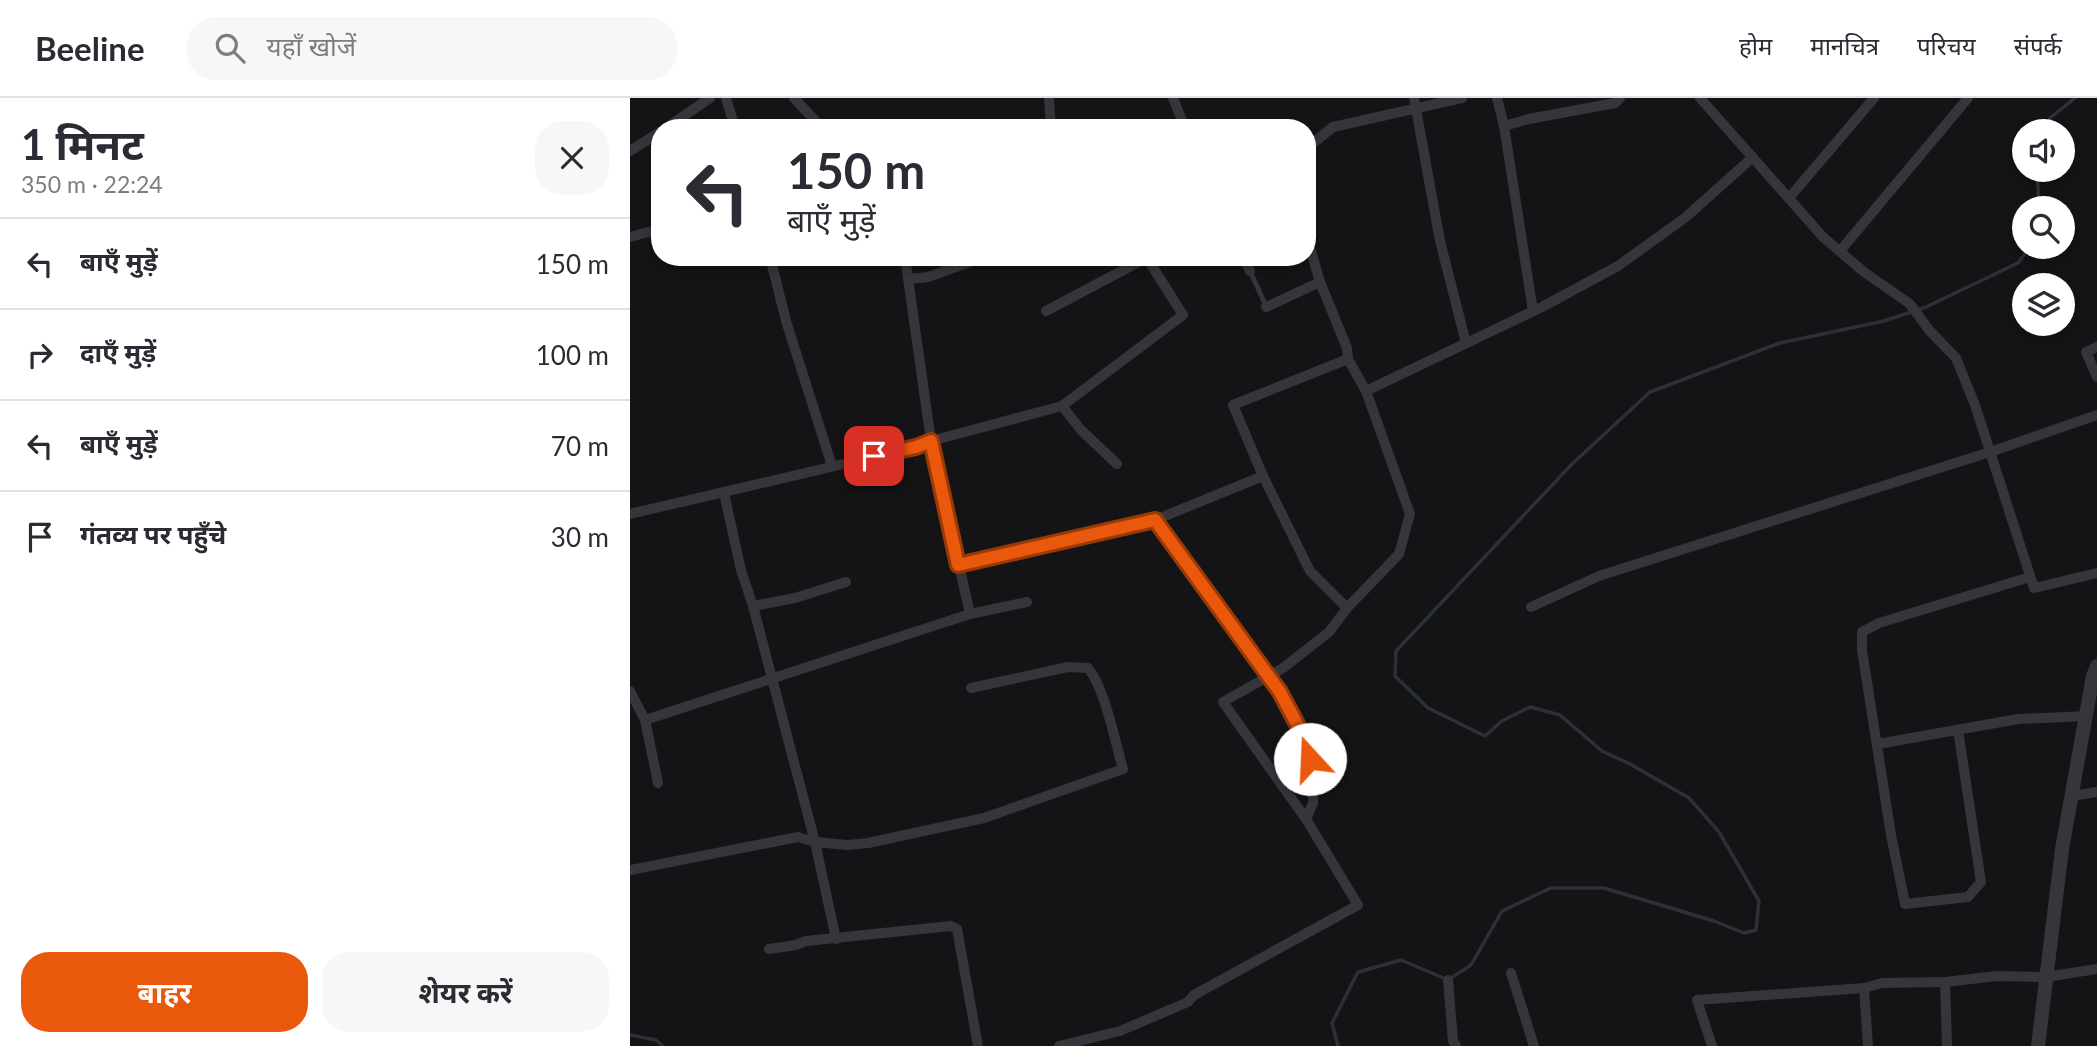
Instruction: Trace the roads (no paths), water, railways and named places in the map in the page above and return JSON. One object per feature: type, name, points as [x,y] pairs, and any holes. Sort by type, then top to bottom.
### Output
[{"type":"street","points":[[679,119],[710,98]]},
{"type":"street","points":[[726,98],[732,119]]},
{"type":"street","points":[[794,98],[814,119]]},
{"type":"street","points":[[1049,98],[1050,119]]},
{"type":"street","points":[[1173,98],[1181,119]]},
{"type":"street","points":[[1316,141],[1333,127],[1415,104],[1462,98]]},
{"type":"street","points":[[1497,98],[1504,125],[1533,311]]},
{"type":"street","points":[[1504,125],[1615,103],[1620,98]]},
{"type":"street","points":[[1700,98],[1823,237],[1864,272],[1910,304],[1929,330],[1956,358],[1975,405],[2034,589],[2097,573]]},
{"type":"street","points":[[1789,198],[1874,98]]},
{"type":"street","points":[[1840,251],[1968,98]]},
{"type":"street","points":[[1415,104],[1440,241],[1466,343]]},
{"type":"street","points":[[630,151],[651,138]]},
{"type":"street","points":[[1366,391],[1533,311],[1618,266],[1686,216],[1753,158]]},
{"type":"street","points":[[630,237],[651,231]]},
{"type":"street","points":[[773,266],[786,321],[832,466]]},
{"type":"street","points":[[907,266],[931,441],[970,614]]},
{"type":"street","points":[[909,279],[928,277],[959,266]]},
{"type":"street","points":[[1046,311],[1132,266]]},
{"type":"street","points":[[630,514],[916,447],[1062,406],[1184,315],[1152,266]]},
{"type":"street","points":[[1248,266],[1250,271]]},
{"type":"street","points":[[1059,1046],[1120,1031],[1188,1002],[1194,996],[1358,905],[1306,819],[1223,702],[1283,668],[1329,632],[1347,608],[1399,554],[1410,514],[1366,391],[1348,359],[1347,348],[1315,266]]},
{"type":"street","points":[[1266,307],[1320,282]]},
{"type":"street","points":[[2097,347],[2086,352],[2097,377]]},
{"type":"street","points":[[1347,608],[1310,571],[1263,476],[1233,405],[1348,359]]},
{"type":"street","points":[[1062,406],[1080,430],[1117,464]]},
{"type":"street","points":[[1531,607],[1599,576],[1990,452],[2097,415]]},
{"type":"street","points":[[958,565],[1155,520],[1263,476]]},
{"type":"street","points":[[724,494],[741,570],[753,606],[815,842],[836,939]]},
{"type":"street","points":[[1155,520],[1280,692],[1306,741],[1314,777],[1313,803],[1306,819]]},
{"type":"street","points":[[1958,730],[1981,882],[1968,897],[1905,904],[1891,835],[1862,650],[1862,632],[1880,623],[2030,577]]},
{"type":"street","points":[[753,606],[795,598],[846,582]]},
{"type":"street","points":[[645,720],[970,614],[1027,602]]},
{"type":"street","points":[[2038,1046],[2062,849],[2086,716],[2093,700],[2097,666]]},
{"type":"street","points":[[630,870],[798,837],[815,842],[847,845],[868,843],[984,818],[1123,769],[1100,691],[1088,668],[1068,667],[971,688]]},
{"type":"street","points":[[630,691],[645,720],[658,783]]},
{"type":"street","points":[[1878,744],[2018,719],[2086,716]]},
{"type":"street","points":[[2072,796],[2097,792]]},
{"type":"street","points":[[769,948],[806,941],[951,926],[957,929],[978,1046]]},
{"type":"street","points":[[1712,1046],[1697,1000],[1997,976],[2046,977],[2097,969]]},
{"type":"street","points":[[1511,973],[1534,1046]]},
{"type":"street","points":[[1448,980],[1453,1041],[1456,1046]]},
{"type":"street","points":[[1945,982],[1947,1046]]},
{"type":"street","points":[[1864,988],[1868,1046]]},
{"type":"lane","points":[[1250,271],[1266,307]]},
{"type":"waterway","points":[[2050,119],[2075,98]]},
{"type":"waterway","points":[[2038,182],[2038,196]]},
{"type":"waterway","points":[[1338,1046],[1332,1023],[1358,972],[1401,960],[1448,980],[1471,965],[1502,911],[1551,888],[1604,888],[1714,921],[1744,933],[1756,930],[1759,901],[1719,832],[1689,798],[1602,751],[1560,715],[1530,707],[1502,721],[1485,736],[1428,708],[1395,676],[1396,651],[1572,464],[1650,392],[1780,343],[1884,321],[1926,307],[2018,263],[2021,259]]},
{"type":"waterway","points":[[630,1035],[656,1040],[663,1046]]}]
